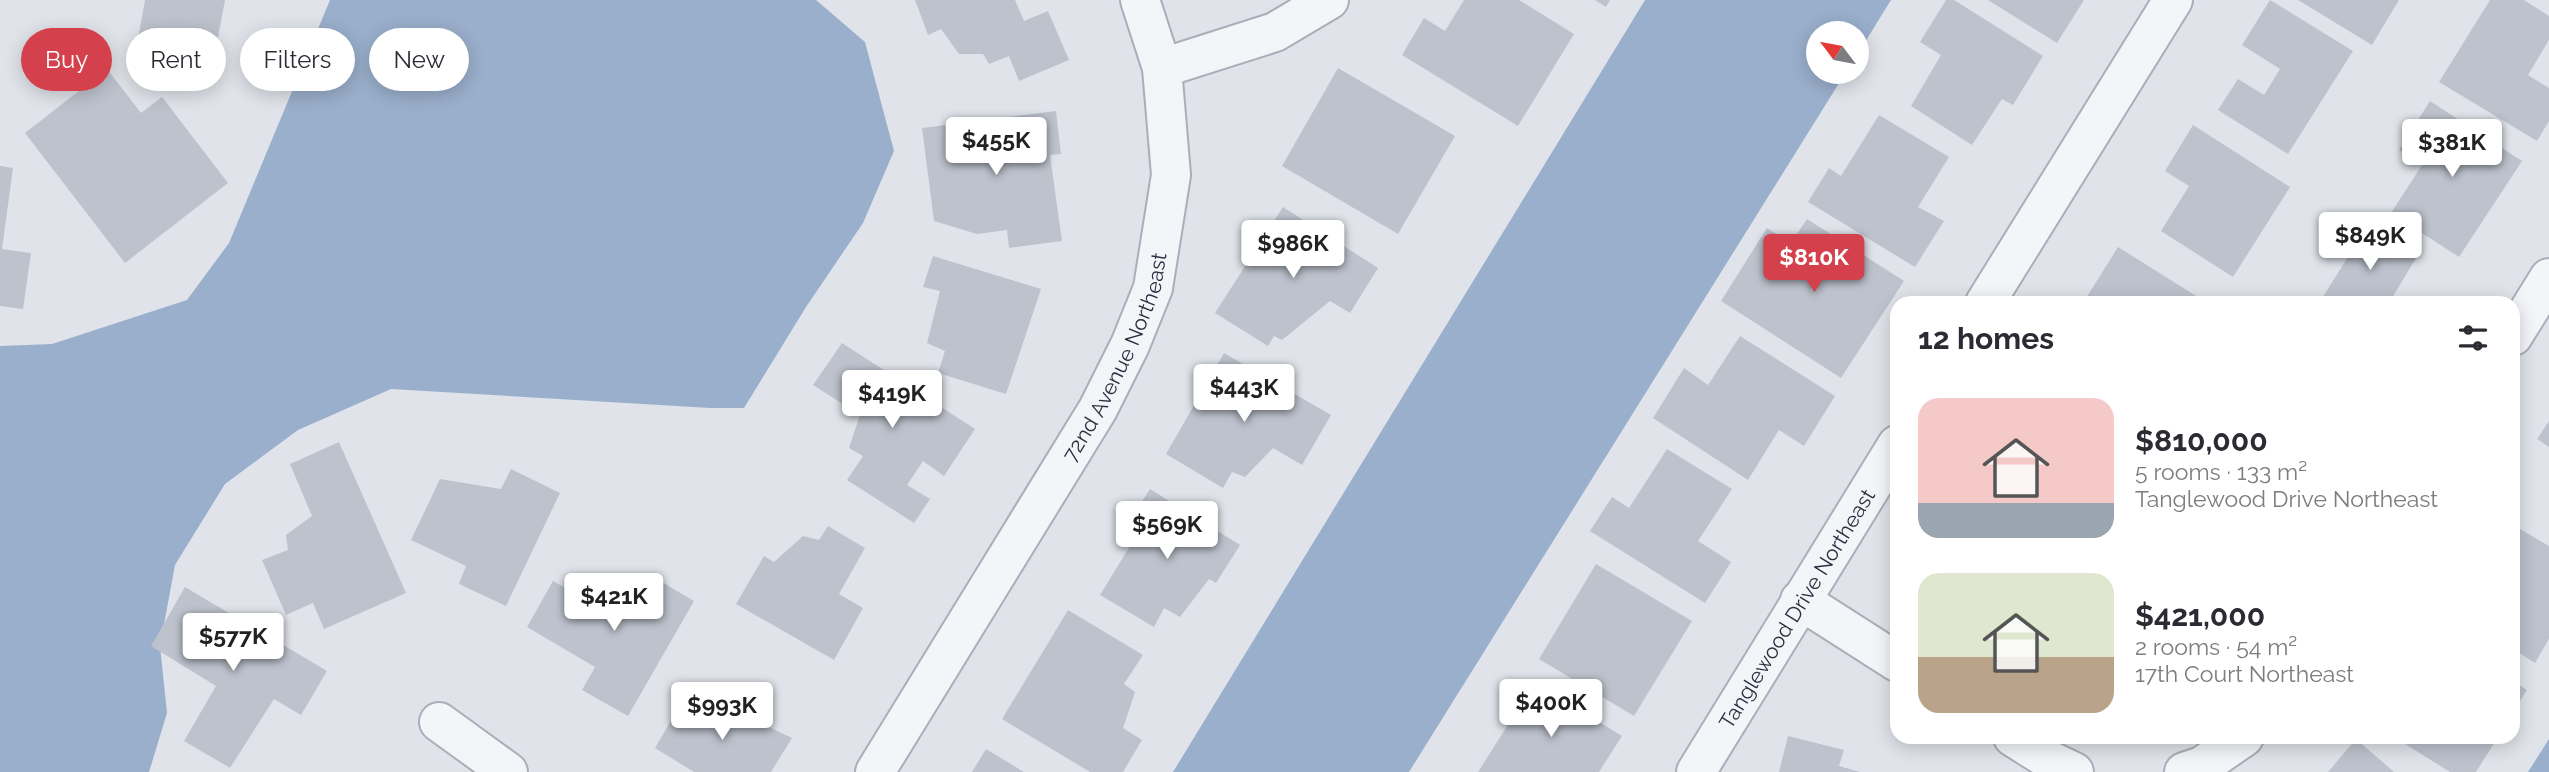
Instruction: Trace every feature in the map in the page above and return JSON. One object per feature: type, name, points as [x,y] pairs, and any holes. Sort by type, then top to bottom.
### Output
[{"type":"street","name":"72nd Avenue Northeast","points":[[875,772],[1098,409],[1130,345],[1153,288],[1171,175],[1162,68],[1140,0]]},
{"type":"street","points":[[1162,68],[1276,32],[1329,0]]},
{"type":"street","points":[[1989,296],[2173,0]]},
{"type":"street","points":[[2520,324],[2549,278]]},
{"type":"street","name":"Tanglewood Drive Northeast","points":[[1696,772],[1890,455]]},
{"type":"street","points":[[1800,600],[1890,658]]},
{"type":"street","points":[[439,722],[508,772]]},
{"type":"street","points":[[2024,744],[2074,772]]},
{"type":"street","points":[[2184,772],[2202,766],[2234,744]]},
{"type":"water","points":[[330,0],[816,0],[865,42],[894,151],[863,223],[806,307],[744,408],[391,389],[298,430],[225,484],[175,565],[160,646],[167,713],[149,772],[0,772],[0,346],[52,344],[187,300],[229,243],[292,91],[355,91],[355,28],[318,28]]},
{"type":"water","points":[[1645,0],[1891,0],[1869,36],[1869,21],[1806,21],[1806,84],[1839,84],[1409,772],[1173,772]]},
{"type":"water","points":[[2549,739],[2549,772],[2528,772]]},
{"type":"building","points":[[145,0],[225,0],[220,28],[140,28]]},
{"type":"building","points":[[915,0],[1015,0],[1024,21],[1048,11],[1069,60],[1019,81],[1009,56],[989,64],[983,54],[959,54],[941,29],[928,35]]},
{"type":"building","points":[[1464,0],[1519,0],[1574,34],[1518,126],[1402,55],[1424,18],[1445,31]]},
{"type":"building","points":[[1595,0],[1610,0],[1606,7]]},
{"type":"building","points":[[1946,0],[1954,0],[2043,56],[2013,105],[2002,99],[1972,145],[1911,106],[1941,55],[1920,42]]},
{"type":"building","points":[[1988,0],[2084,0],[2057,43]]},
{"type":"building","points":[[2270,0],[2353,51],[2288,154],[2218,110],[2238,79],[2264,95],[2280,69],[2242,45]]},
{"type":"building","points":[[2298,0],[2399,0],[2372,45]]},
{"type":"building","points":[[2490,0],[2524,0],[2549,16],[2549,40],[2528,75],[2549,88],[2549,121],[2537,141],[2439,82]]},
{"type":"building","points":[[1338,68],[1455,136],[1398,234],[1282,166]]},
{"type":"building","points":[[112,75],[141,113],[162,97],[228,183],[125,263],[25,133],[79,91],[112,91]]},
{"type":"building","points":[[2430,101],[2522,161],[2459,257],[2391,213],[2422,165],[2399,150]]},
{"type":"building","points":[[1056,111],[1061,154],[1050,155],[1062,241],[1009,248],[1007,230],[977,234],[934,221],[922,128]]},
{"type":"building","points":[[1879,115],[1949,157],[1918,207],[1944,221],[1915,267],[1808,202],[1829,168],[1841,176]]},
{"type":"building","points":[[2193,125],[2290,187],[2233,277],[2161,231],[2189,186],[2165,171]]},
{"type":"building","points":[[0,166],[13,168],[2,249],[31,253],[23,309],[0,306]]},
{"type":"building","points":[[1283,207],[1378,268],[1350,313],[1330,301],[1282,340],[1274,336],[1268,346],[1215,313]]},
{"type":"building","points":[[1807,219],[1904,281],[1894,296],[1890,296],[1890,303],[1841,378],[1721,301],[1767,228],[1791,243]]},
{"type":"building","points":[[2367,227],[2416,258],[2393,296],[2323,296]]},
{"type":"building","points":[[2118,247],[2196,296],[2087,296]]},
{"type":"building","points":[[933,256],[1041,289],[1006,394],[938,373],[945,351],[927,343],[940,291],[923,287]]},
{"type":"building","points":[[1740,336],[1835,396],[1804,446],[1779,430],[1748,480],[1653,418],[1684,368],[1708,385]]},
{"type":"building","points":[[842,343],[975,429],[944,476],[923,461],[907,485],[930,499],[914,523],[847,480],[863,456],[849,448],[860,415],[813,385]]},
{"type":"building","points":[[1224,353],[1331,415],[1302,465],[1273,448],[1245,477],[1232,472],[1223,488],[1166,454]]},
{"type":"building","points":[[2549,421],[2549,447],[2537,439]]},
{"type":"building","points":[[339,442],[406,593],[324,629],[313,603],[286,615],[262,560],[288,550],[286,535],[312,516],[290,464]]},
{"type":"building","points":[[1667,449],[1732,489],[1698,541],[1731,562],[1705,603],[1590,531],[1612,497],[1629,508]]},
{"type":"building","points":[[511,469],[560,493],[506,606],[459,584],[466,566],[411,540],[440,479],[501,489]]},
{"type":"building","points":[[1150,489],[1240,545],[1216,583],[1209,579],[1180,617],[1164,608],[1154,627],[1100,595],[1138,533],[1127,525]]},
{"type":"building","points":[[828,526],[865,548],[839,594],[863,608],[834,660],[736,604],[764,556],[774,562],[803,536],[819,540]]},
{"type":"building","points":[[2520,529],[2549,546],[2549,639],[2535,663],[2520,653]]},
{"type":"building","points":[[1596,564],[1692,621],[1634,716],[1539,659]]},
{"type":"building","points":[[648,574],[694,601],[628,716],[582,690],[595,667],[527,627],[553,581],[576,594],[599,576],[635,597]]},
{"type":"building","points":[[185,587],[327,671],[301,715],[274,699],[230,768],[184,741],[216,686],[151,646]]},
{"type":"building","points":[[1068,610],[1143,655],[1124,684],[1135,692],[1123,728],[1142,740],[1123,772],[1090,772],[1002,719]]},
{"type":"building","points":[[1535,682],[1622,736],[1599,772],[1478,772]]},
{"type":"building","points":[[2520,686],[2527,690],[2520,701]]},
{"type":"building","points":[[682,702],[705,717],[718,703],[792,738],[771,772],[694,772],[655,748]]},
{"type":"building","points":[[1788,736],[1844,750],[1839,766],[1860,772],[1779,772]]},
{"type":"building","points":[[2352,744],[2362,744],[2394,772],[2328,772]]},
{"type":"building","points":[[2405,744],[2494,744],[2476,772],[2450,772]]},
{"type":"building","points":[[986,749],[1024,772],[972,772]]}]
